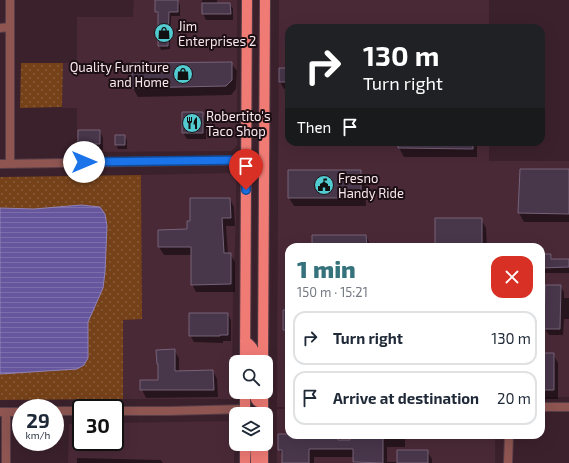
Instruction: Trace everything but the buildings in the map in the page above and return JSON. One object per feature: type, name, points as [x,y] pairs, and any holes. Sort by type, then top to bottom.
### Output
[{"type":"main road","points":[[245,355],[247,0]]},
{"type":"main road","points":[[263,355],[265,0]]},
{"type":"main road","points":[[245,341],[252,346],[254,355]]},
{"type":"main road","points":[[256,399],[260,403],[263,403]]},
{"type":"main road","points":[[263,399],[263,407]]},
{"type":"main road","points":[[245,451],[245,463]]},
{"type":"main road","points":[[255,451],[256,463]]},
{"type":"main road","points":[[263,451],[263,463]]},
{"type":"street","points":[[10,0],[10,164]]},
{"type":"street","points":[[0,28],[10,27]]},
{"type":"street","points":[[0,164],[264,160]]},
{"type":"street","points":[[545,408],[569,407]]},
{"type":"street","points":[[124,411],[229,412]]},
{"type":"street","points":[[3,412],[6,463]]},
{"type":"street","points":[[508,463],[509,439]]},
{"type":"shaded area","points":[[134,0],[237,0],[237,145],[231,151],[77,152],[77,108],[62,108],[63,63],[77,62],[77,17],[133,17]]},
{"type":"shaded area","points":[[279,0],[489,0],[489,24],[285,24],[285,146],[489,146],[489,161],[569,161],[569,397],[545,397],[545,243],[285,243],[285,407],[277,407]]},
{"type":"shaded area","points":[[21,63],[63,63],[62,107],[20,108]]},
{"type":"shaded area","points":[[234,173],[236,176],[232,355],[229,355],[229,399],[123,399],[123,319],[142,319],[141,175]]},
{"type":"shaded area","points":[[141,175],[142,319],[123,320],[123,399],[0,400],[0,177]]},
{"type":"shaded area","points":[[81,205],[100,207],[105,214],[107,226],[103,288],[88,322],[88,358],[84,365],[77,369],[0,374],[0,208],[34,209]]},
{"type":"shaded area","points":[[277,409],[285,409],[285,439],[495,439],[495,463],[277,463]]},
{"type":"shaded area","points":[[229,421],[229,451],[234,451],[234,463],[68,463],[69,424],[72,424],[72,451],[124,451],[124,423]]},
{"type":"place","name":"Jim Enterprises 2","points":[[164,33]]},
{"type":"place","name":"Quality Furniture and Home","points":[[183,74]]},
{"type":"place","name":"Robertito's Taco Shop","points":[[192,123]]},
{"type":"place","name":"Fresno Handy Ride","points":[[324,185]]},
{"type":"route","points":[[84,162],[246,160],[246,190]]}]
